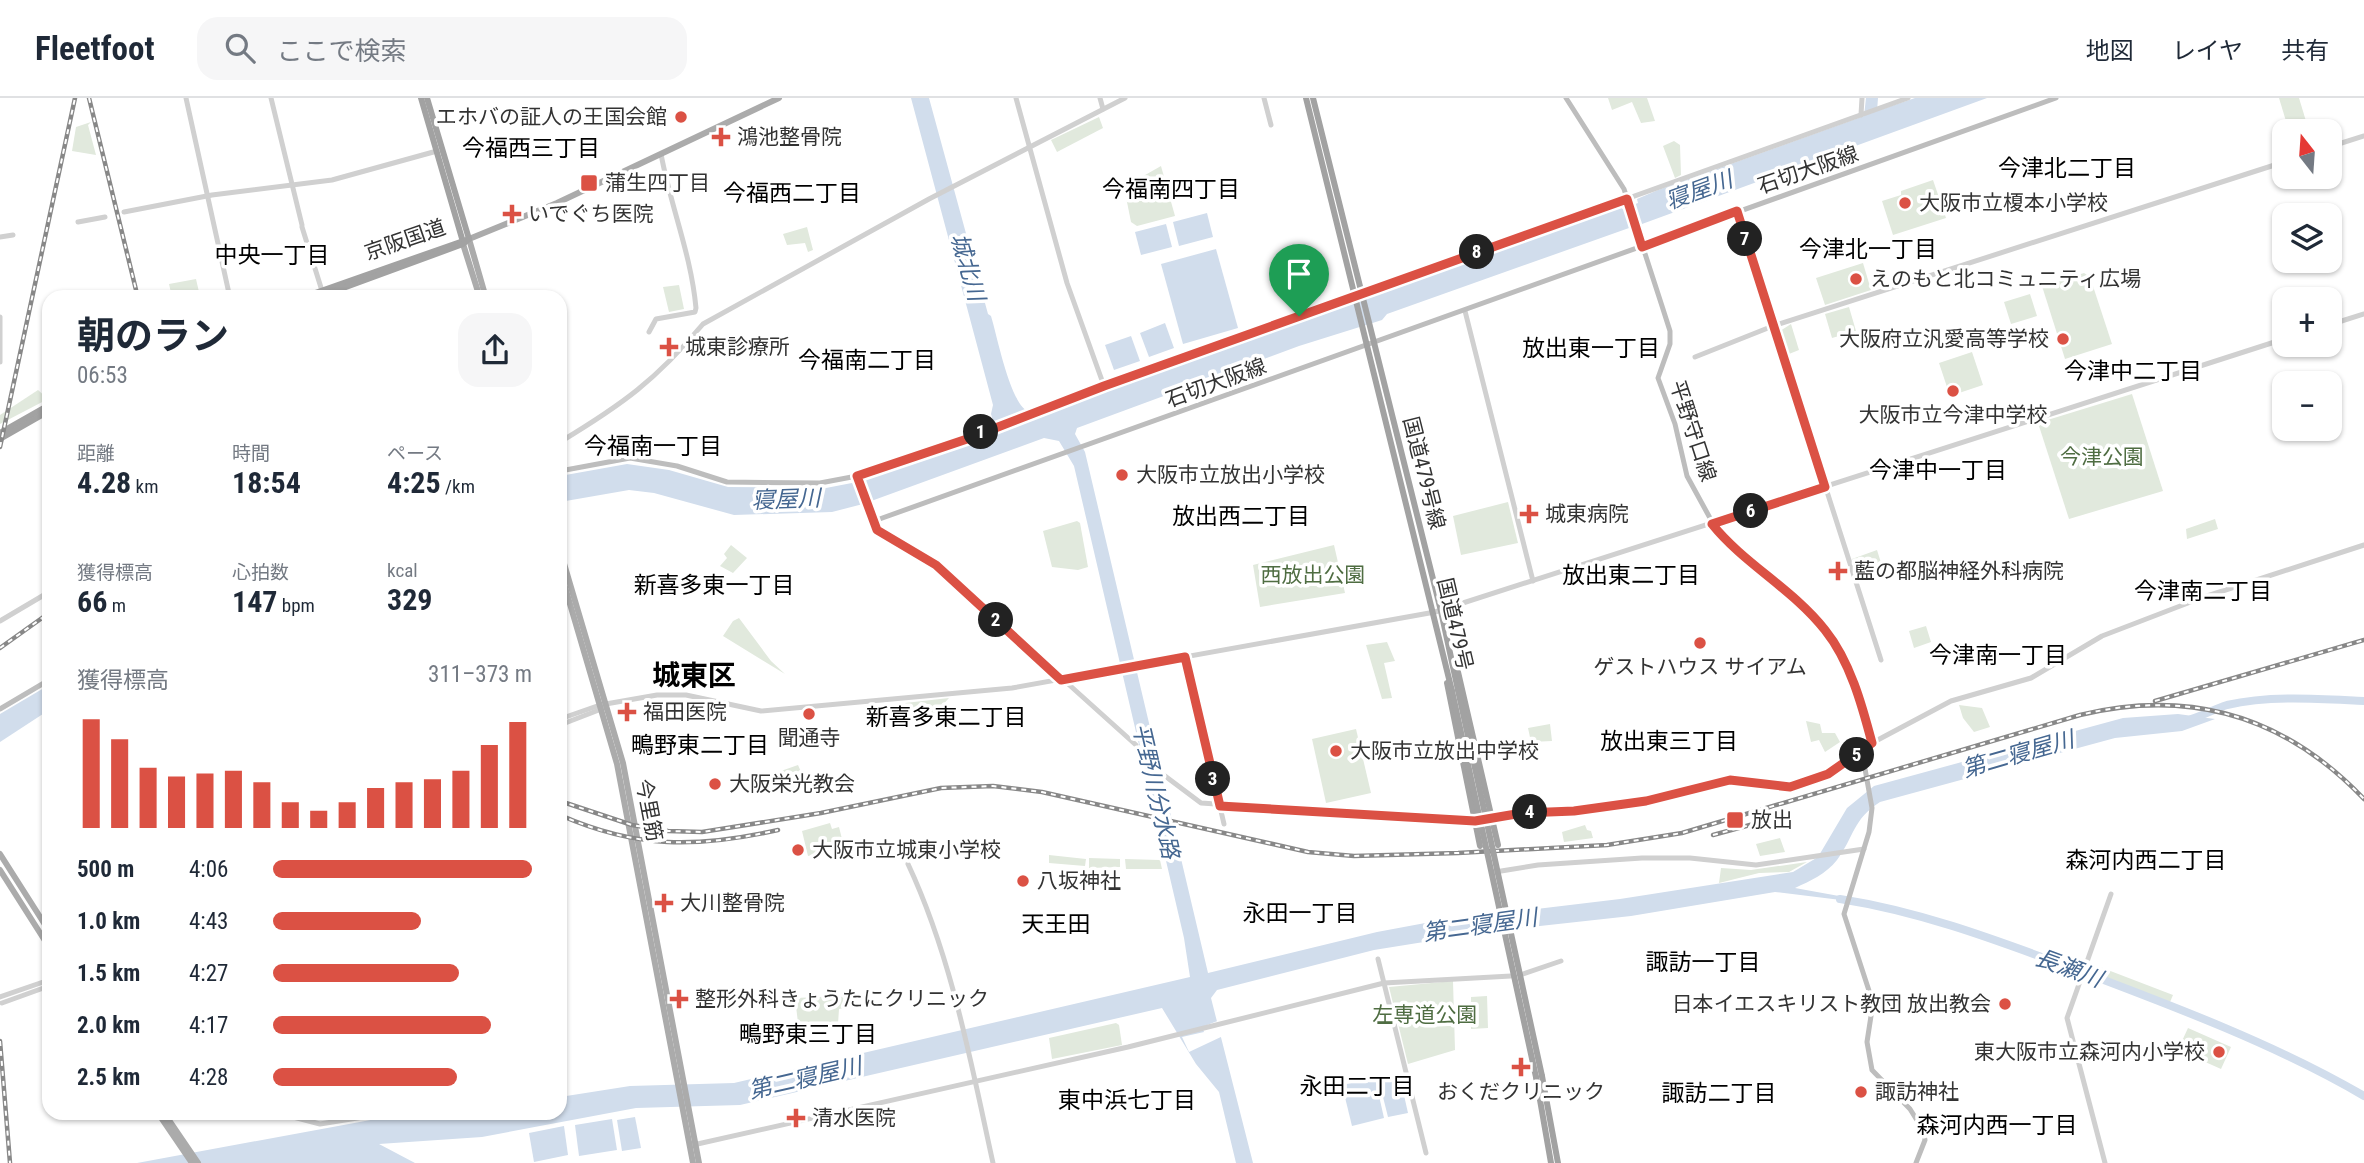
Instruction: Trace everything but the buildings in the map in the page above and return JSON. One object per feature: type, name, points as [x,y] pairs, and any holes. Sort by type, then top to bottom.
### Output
[{"type":"highway","name":"京阪国道","points":[[421,98],[465,241]]},
{"type":"highway","name":"京阪国道","points":[[427,98],[465,241]]},
{"type":"highway","points":[[1306,98],[1359,296]]},
{"type":"highway","points":[[1313,98],[1371,344]]},
{"type":"highway","name":"京阪国道","points":[[331,290],[465,241]]},
{"type":"highway","name":"国道479号線","points":[[1371,344],[1438,611]]},
{"type":"highway","points":[[0,433],[42,409]]},
{"type":"highway","points":[[0,439],[42,415]]},
{"type":"highway","name":"国道479号","points":[[1438,611],[1449,648],[1455,690],[1558,1163]]},
{"type":"highway","name":"国道479号","points":[[1438,611],[1446,662],[1455,690]]},
{"type":"highway","points":[[1449,648],[1463,688],[1497,845]]},
{"type":"highway","points":[[1446,662],[1448,691],[1480,846]]},
{"type":"highway","name":"国道479号","points":[[1539,1077],[1551,1163]]},
{"type":"main road","points":[[465,241],[557,203],[779,98]]},
{"type":"main road","name":"平野守口線","points":[[1566,98],[1628,201],[1671,334],[1670,346],[1658,371],[1658,381],[1675,424],[1688,476],[1712,524],[1733,548],[1789,595],[1827,633],[1858,696],[1872,743]]},
{"type":"main road","name":"石切大阪線","points":[[874,521],[2056,98]]},
{"type":"main road","points":[[465,241],[478,290]]},
{"type":"main road","points":[[465,241],[483,290]]},
{"type":"main road","points":[[567,470],[630,458],[677,466],[727,482],[820,483],[858,478],[874,521]]},
{"type":"main road","name":"今里筋","points":[[567,576],[603,707]]},
{"type":"main road","name":"今里筋","points":[[567,592],[623,763],[693,1145]]},
{"type":"main road","points":[[0,709],[42,684]]},
{"type":"main road","points":[[1872,743],[1862,751],[1872,808],[1864,849],[1847,899],[1845,918],[1873,1003],[1867,1042],[1871,1070],[1910,1109],[1923,1130],[1925,1140],[1916,1163]]},
{"type":"main road","points":[[0,854],[42,920]]},
{"type":"main road","points":[[0,870],[42,936]]},
{"type":"main road","points":[[163,1120],[192,1163]]},
{"type":"main road","points":[[169,1120],[198,1163]]},
{"type":"main road","points":[[693,1145],[693,1163]]},
{"type":"main road","points":[[693,1145],[699,1163]]},
{"type":"street","points":[[186,98],[228,290]]},
{"type":"street","points":[[271,98],[319,290]]},
{"type":"street","points":[[1016,98],[1067,283],[1104,386]]},
{"type":"street","points":[[1100,98],[1103,109]]},
{"type":"street","points":[[567,438],[628,400],[681,352],[703,324],[934,197],[1125,98]]},
{"type":"street","points":[[1264,98],[1271,125]]},
{"type":"street","points":[[1862,98],[1863,114]]},
{"type":"street","points":[[1878,109],[1880,98]]},
{"type":"street","points":[[858,478],[1104,386],[1628,201],[1908,98]]},
{"type":"street","points":[[2342,143],[2364,136]]},
{"type":"street","points":[[124,212],[207,196],[332,180],[437,151]]},
{"type":"street","points":[[649,332],[656,319],[695,312],[696,308],[691,261],[678,230],[661,154]]},
{"type":"street","points":[[1695,357],[1773,326],[2272,166]]},
{"type":"street","points":[[1737,211],[1881,660]]},
{"type":"street","points":[[78,222],[105,217]]},
{"type":"street","points":[[0,237],[13,235]]},
{"type":"street","points":[[1465,311],[1533,581]]},
{"type":"street","points":[[2342,321],[2364,314]]},
{"type":"street","points":[[0,317],[0,362]]},
{"type":"street","points":[[567,717],[648,696],[679,694],[761,711],[1012,688],[1438,611],[2272,344]]},
{"type":"street","points":[[874,521],[883,534],[936,565],[1136,745]]},
{"type":"street","points":[[1872,743],[1951,701],[2031,678],[2102,636],[2201,598],[2364,545]]},
{"type":"street","points":[[0,621],[42,596]]},
{"type":"street","points":[[1185,657],[1224,824]]},
{"type":"street","points":[[567,722],[603,707]]},
{"type":"street","points":[[1165,776],[1200,803],[1220,806],[1475,821],[1522,813],[1574,811],[1646,801],[1730,780],[1790,787],[1828,774],[1862,751]]},
{"type":"street","points":[[1494,872],[1614,860],[1690,858],[1747,866],[1864,849]]},
{"type":"street","points":[[908,864],[939,944],[993,1163]]},
{"type":"street","points":[[2105,1163],[2067,1018],[2111,894]]},
{"type":"street","points":[[1378,959],[1426,1153]]},
{"type":"street","points":[[1523,974],[1561,961]]},
{"type":"street","points":[[693,1145],[1221,1025],[1384,983],[1511,976]]},
{"type":"street","points":[[1,1000],[42,983]]},
{"type":"street","points":[[1,1000],[42,988]]},
{"type":"street","points":[[305,1120],[320,1124],[343,1120]]},
{"type":"green space","points":[[1608,98],[1647,98],[1655,121],[1641,123],[1632,102],[1612,110]]},
{"type":"green space","points":[[2279,98],[2299,98],[2305,119],[2285,119]]},
{"type":"green space","points":[[1099,117],[1103,128],[1057,152],[1051,140]]},
{"type":"green space","points":[[91,122],[88,125],[96,155],[72,151],[76,127]]},
{"type":"green space","points":[[1674,141],[1680,145],[1681,175],[1675,178],[1663,146]]},
{"type":"green space","points":[[1161,166],[1175,216],[1137,226],[1131,222],[1124,187]]},
{"type":"green space","points":[[1933,180],[1946,218],[1893,235],[1882,201]]},
{"type":"green space","points":[[807,227],[813,250],[808,252],[805,243],[787,245],[783,234]]},
{"type":"green space","points":[[1863,263],[1871,290],[1825,305],[1816,278]]},
{"type":"green space","points":[[2084,273],[2090,277],[2112,344],[2065,359],[2042,286]]},
{"type":"green space","points":[[196,279],[199,290],[170,290],[169,284]]},
{"type":"green space","points":[[679,285],[684,309],[669,312],[663,287]]},
{"type":"green space","points":[[2030,294],[2037,316],[2011,324],[2004,302]]},
{"type":"green space","points":[[1849,307],[1856,331],[1832,338],[1825,314]]},
{"type":"green space","points":[[1791,324],[1799,350],[1789,354],[1780,331]]},
{"type":"green space","points":[[1972,352],[1983,385],[1950,396],[1939,363]]},
{"type":"green space","points":[[38,390],[42,394],[42,402],[0,424],[0,415]]},
{"type":"green space","name":"今津公園","points":[[2132,394],[2163,491],[2069,519],[2039,426],[2041,422]]},
{"type":"green space","points":[[1508,502],[1518,543],[1461,555],[1453,516]]},
{"type":"green space","points":[[2215,519],[2218,529],[2187,539],[2186,529]]},
{"type":"green space","points":[[1077,521],[1080,523],[1088,567],[1078,570],[1052,567],[1043,531]]},
{"type":"green space","points":[[731,545],[747,558],[733,573],[720,566],[727,558],[724,554]]},
{"type":"green space","name":"西放出公園","points":[[1334,545],[1345,593],[1260,607],[1253,565]]},
{"type":"green space","points":[[1877,550],[1883,569],[1858,577],[1852,559]]},
{"type":"green space","points":[[739,618],[771,661],[785,674],[723,636],[733,621]]},
{"type":"green space","points":[[1926,626],[1931,642],[1914,648],[1909,631]]},
{"type":"green space","points":[[1387,642],[1395,661],[1384,663],[1392,698],[1382,699],[1366,645]]},
{"type":"green space","points":[[949,698],[929,720],[926,718],[922,721],[905,703]]},
{"type":"green space","points":[[1959,705],[1982,708],[1990,727],[1974,732],[1963,718]]},
{"type":"green space","points":[[1806,721],[1820,724],[1822,733],[1835,733],[1840,742],[1825,752],[1819,740],[1811,742]]},
{"type":"green space","points":[[1550,724],[1552,741],[1531,742],[1528,728]]},
{"type":"green space","points":[[1356,729],[1371,793],[1326,803],[1312,739]]},
{"type":"green space","points":[[798,765],[806,783],[782,790],[778,772]]},
{"type":"green space","points":[[830,823],[832,829],[839,827],[844,847],[808,856],[802,831]]},
{"type":"green space","points":[[1585,825],[1593,838],[1564,842],[1562,832]]},
{"type":"green space","points":[[1780,838],[1785,852],[1760,856],[1756,844]]},
{"type":"green space","points":[[1049,855],[1086,859],[1085,866],[1049,863]]},
{"type":"green space","points":[[1089,858],[1120,859],[1120,867],[1089,868]]},
{"type":"green space","points":[[1125,859],[1160,860],[1162,869],[1126,869]]},
{"type":"green space","points":[[1807,862],[1789,872],[1759,873],[1719,883],[1721,868],[1751,870]]},
{"type":"green space","points":[[2100,967],[2173,995],[2170,1002],[2097,974]]},
{"type":"green space","name":"左専道公園","points":[[1453,981],[1455,1050],[1408,1064],[1389,987]]},
{"type":"green space","points":[[843,996],[844,1008],[839,1009],[838,1024],[799,1031],[795,998]]},
{"type":"green space","points":[[1487,996],[1488,1028],[1471,1029],[1471,997]]},
{"type":"green space","points":[[1116,1023],[1119,1025],[1122,1045],[1052,1059],[1049,1038]]},
{"type":"green space","points":[[2188,1028],[2231,1047],[2221,1069],[2185,1053],[2189,1044],[2182,1041]]},
{"type":"water","points":[[911,98],[929,98],[988,314],[991,316],[1011,386],[1023,408],[1038,412],[1343,303],[1368,298],[1388,287],[1611,207],[1621,205],[1622,209],[1638,203],[1637,199],[1658,190],[1864,116],[1866,98],[1878,98],[1877,111],[1915,98],[1987,98],[1642,224],[1634,230],[1629,228],[1387,314],[1382,320],[1299,346],[1077,428],[1075,434],[1085,452],[1208,973],[1377,932],[1436,921],[1620,899],[1793,872],[1818,857],[1847,808],[1874,786],[2123,718],[2178,714],[2215,719],[2182,731],[2115,738],[1880,802],[1864,815],[1833,865],[1818,877],[1795,888],[1850,898],[1849,901],[1775,892],[1631,916],[1486,932],[1374,950],[1217,990],[1211,998],[1253,1163],[1236,1163],[1219,1092],[1196,1064],[1162,1008],[740,1105],[636,1108],[482,1137],[379,1144],[415,1163],[137,1163],[371,1120],[567,1120],[567,1096],[630,1086],[734,1083],[1190,977],[1184,938],[1074,466],[1059,441],[1044,438],[863,504],[832,512],[734,515],[654,493],[629,490],[567,501],[567,475],[627,464],[669,470],[728,487],[826,488],[857,482],[987,434],[994,424],[991,414],[993,405]]},
{"type":"water","points":[[1207,213],[1213,237],[1179,246],[1173,222]]},
{"type":"water","points":[[1166,224],[1172,247],[1141,255],[1135,232]]},
{"type":"water","points":[[1216,249],[1238,328],[1183,344],[1161,264]]},
{"type":"water","points":[[1165,323],[1174,348],[1149,357],[1140,333]]},
{"type":"water","points":[[1131,336],[1140,361],[1114,370],[1105,345]]},
{"type":"water","points":[[42,689],[42,715],[0,742],[0,714]]},
{"type":"water","points":[[1399,1073],[1408,1113],[1388,1117],[1378,1077]]},
{"type":"water","points":[[1375,1078],[1384,1118],[1352,1126],[1342,1085]]},
{"type":"water","points":[[635,1117],[641,1148],[622,1151],[617,1120]]},
{"type":"water","points":[[612,1119],[617,1150],[579,1156],[575,1125]]},
{"type":"water","points":[[564,1126],[568,1155],[534,1162],[529,1133]]},
{"type":"pier","points":[[1220,1020],[1223,1036],[1189,1052],[1182,1037],[1204,1032],[1202,1027]]},
{"type":"waterway","name":"第二寝屋川","points":[[2191,719],[2227,705],[2261,700],[2296,698],[2364,701]]},
{"type":"waterway","name":"長瀬川","points":[[1840,899],[1932,920],[2080,971],[2261,1044],[2364,1096]]},
{"type":"railway","points":[[0,447],[75,98]]},
{"type":"railway","points":[[89,98],[136,290]]},
{"type":"railway","points":[[0,648],[42,618]]},
{"type":"railway","points":[[2155,701],[2364,640]]},
{"type":"railway","points":[[567,803],[632,825],[668,831],[702,832],[821,813],[941,788],[993,786],[1042,792],[1308,852],[1354,856],[1607,845],[1682,833],[2080,715],[2121,707],[2160,705],[2198,708],[2234,716],[2269,729],[2302,747],[2334,771],[2364,799]]},
{"type":"railway","points":[[567,818],[615,834],[668,842],[721,840],[778,830]]},
{"type":"railway","points":[[1713,835],[1761,822]]},
{"type":"railway","points":[[0,1041],[10,1163]]},
{"type":"place","name":"エホバの証人の王国会館","points":[[681,117]]},
{"type":"place","name":"鴻池整骨院","points":[[721,137]]},
{"type":"place","name":"蒲生四丁目","points":[[589,183]]},
{"type":"place","name":"大阪市立榎本小学校","points":[[1905,203]]},
{"type":"place","name":"いでぐち医院","points":[[512,214]]},
{"type":"place","name":"えのもと北コミュニティ広場","points":[[1856,279]]},
{"type":"place","name":"大阪府立汎愛高等学校","points":[[2063,339]]},
{"type":"place","name":"城東診療所","points":[[669,347]]},
{"type":"place","name":"大阪市立今津中学校","points":[[1953,391]]},
{"type":"place","name":"大阪市立放出小学校","points":[[1122,475]]},
{"type":"place","name":"城東病院","points":[[1529,514]]},
{"type":"place","name":"藍の都脳神経外科病院","points":[[1838,571]]},
{"type":"place","name":"ゲストハウス サイアム","points":[[1700,643]]},
{"type":"place","name":"福田医院","points":[[627,712]]},
{"type":"place","name":"聞通寺","points":[[809,714]]},
{"type":"place","name":"大阪市立放出中学校","points":[[1336,751]]},
{"type":"place","name":"大阪栄光教会","points":[[715,784]]},
{"type":"place","name":"放出","points":[[1735,820]]},
{"type":"place","name":"大阪市立城東小学校","points":[[798,850]]},
{"type":"place","name":"八坂神社","points":[[1023,881]]},
{"type":"place","name":"大川整骨院","points":[[664,903]]},
{"type":"place","name":"整形外科きょうたにクリニック","points":[[679,999]]},
{"type":"place","name":"日本イエスキリスト教団 放出教会","points":[[2005,1004]]},
{"type":"place","name":"東大阪市立森河内小学校","points":[[2219,1052]]},
{"type":"place","name":"おくだクリニック","points":[[1521,1067]]},
{"type":"place","name":"諏訪神社","points":[[1861,1092]]},
{"type":"place","name":"清水医院","points":[[796,1118]]},
{"type":"district","name":"今福西三丁目","points":[[531,148]]},
{"type":"district","name":"今津北二丁目","points":[[2067,168]]},
{"type":"district","name":"今福南四丁目","points":[[1171,189]]},
{"type":"district","name":"今福西二丁目","points":[[792,193]]},
{"type":"district","name":"今津北一丁目","points":[[1868,249]]},
{"type":"district","name":"中央一丁目","points":[[272,255]]},
{"type":"district","name":"放出東一丁目","points":[[1591,348]]},
{"type":"district","name":"今福南二丁目","points":[[867,360]]},
{"type":"district","name":"今津中二丁目","points":[[2133,371]]},
{"type":"district","name":"今福南一丁目","points":[[653,446]]},
{"type":"district","name":"今津中一丁目","points":[[1938,470]]},
{"type":"district","name":"放出西二丁目","points":[[1241,516]]},
{"type":"district","name":"放出東二丁目","points":[[1631,575]]},
{"type":"district","name":"新喜多東一丁目","points":[[714,585]]},
{"type":"district","name":"今津南二丁目","points":[[2203,591]]},
{"type":"district","name":"今津南一丁目","points":[[1998,655]]},
{"type":"district","name":"城東区","points":[[694,675]]},
{"type":"district","name":"新喜多東二丁目","points":[[946,717]]},
{"type":"district","name":"放出東三丁目","points":[[1669,741]]},
{"type":"district","name":"鴫野東二丁目","points":[[700,745]]},
{"type":"district","name":"森河内西二丁目","points":[[2146,860]]},
{"type":"district","name":"永田一丁目","points":[[1300,913]]},
{"type":"district","name":"天王田","points":[[1056,924]]},
{"type":"district","name":"諏訪一丁目","points":[[1703,962]]},
{"type":"district","name":"鴫野東三丁目","points":[[808,1034]]},
{"type":"district","name":"永田二丁目","points":[[1357,1086]]},
{"type":"district","name":"諏訪二丁目","points":[[1719,1093]]},
{"type":"district","name":"東中浜七丁目","points":[[1127,1100]]},
{"type":"district","name":"森河内西一丁目","points":[[1997,1125]]},
{"type":"route","points":[[1627,199],[1642,247],[1737,211],[1825,487],[1712,524],[1733,548],[1789,595],[1827,633],[1858,696],[1872,743],[1828,774],[1790,787],[1775,787],[1749,780],[1730,780],[1646,801],[1574,811],[1522,813],[1475,821],[1220,806],[1185,657],[1061,680],[936,565],[877,530],[857,476],[967,439],[985,430],[1299,316],[1627,199]]},
{"type":"water label","name":"寝屋川","points":[[1699,190]]},
{"type":"water label","name":"城北川","points":[[968,267]]},
{"type":"water label","name":"寝屋川","points":[[786,499]]},
{"type":"water label","name":"平野川分水路","points":[[1156,791]]}]
